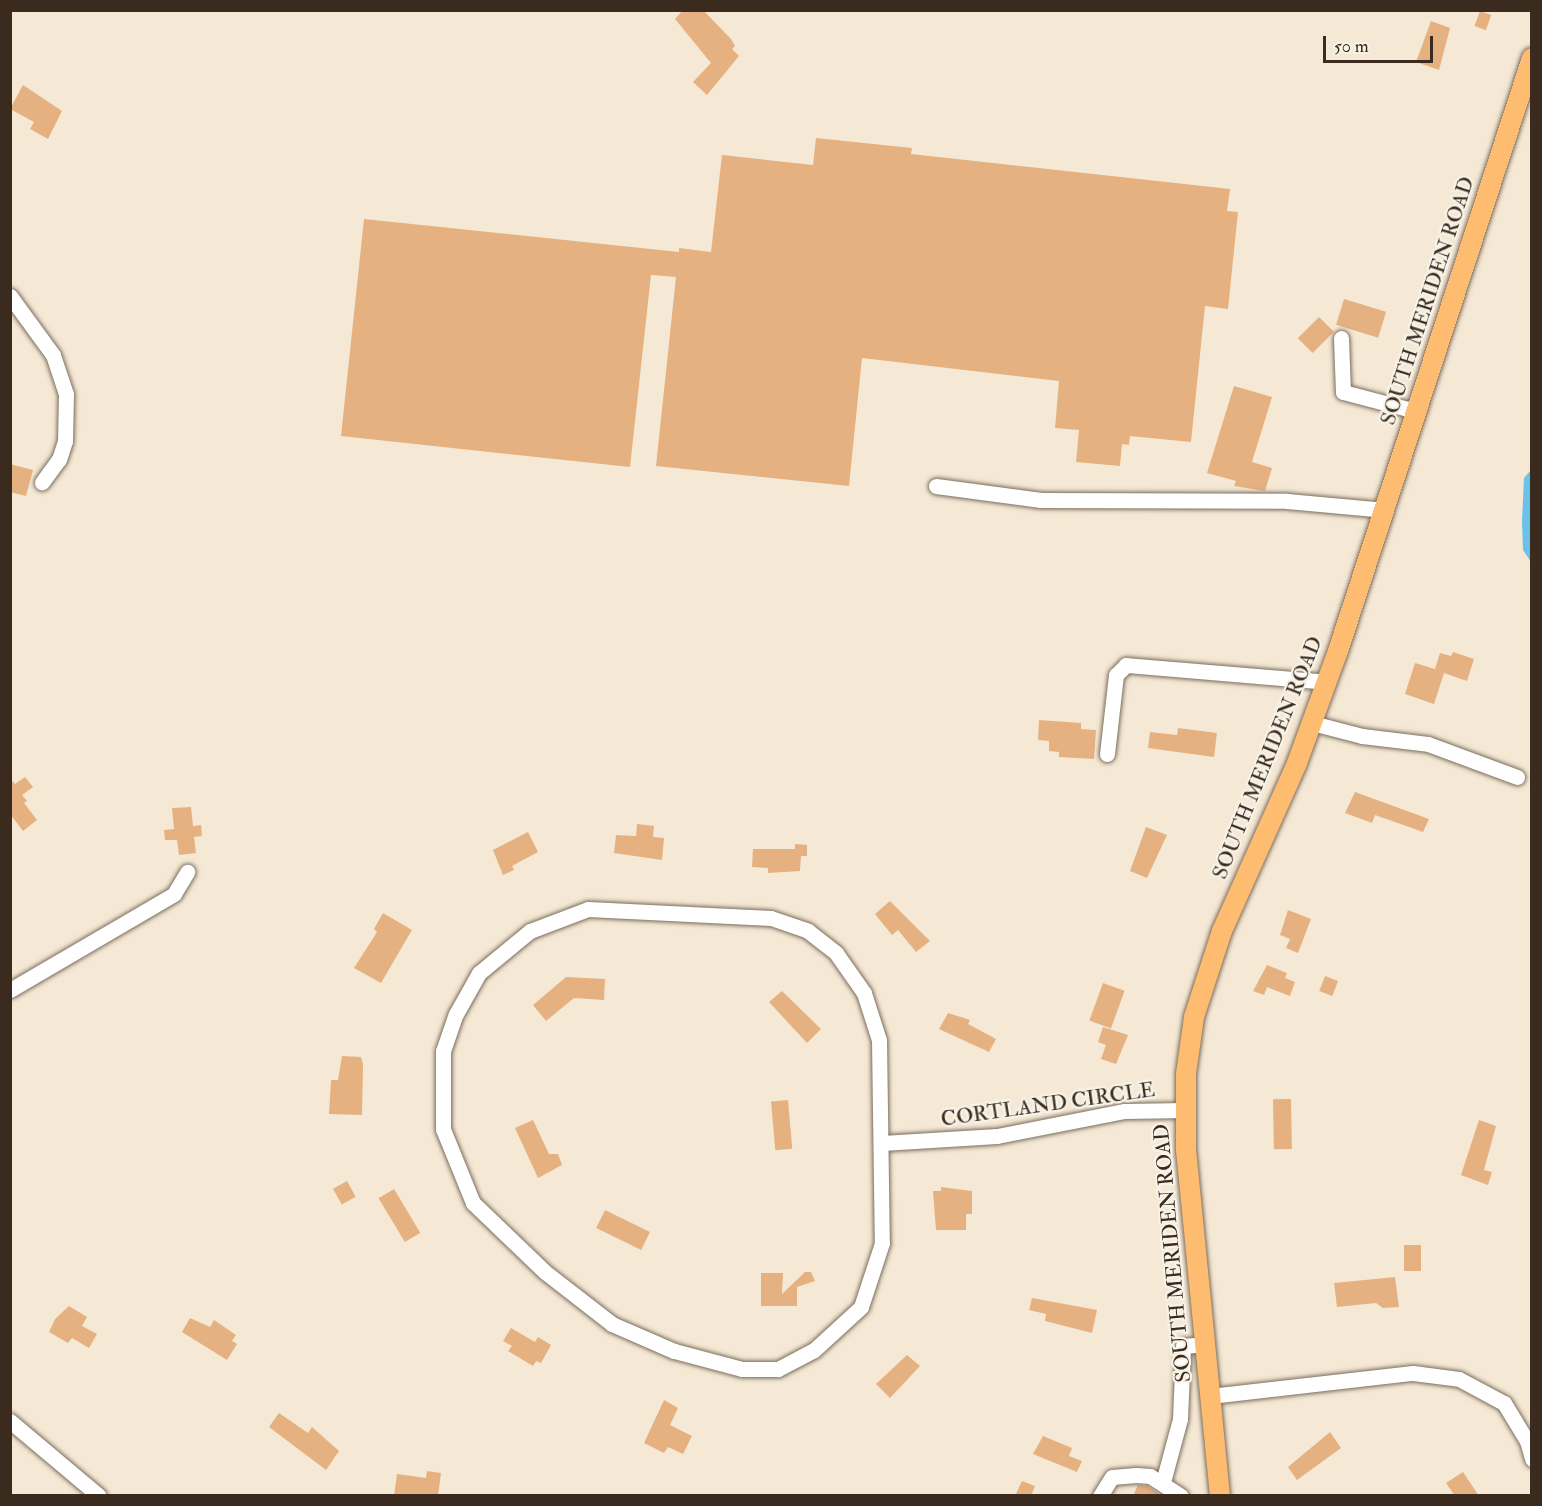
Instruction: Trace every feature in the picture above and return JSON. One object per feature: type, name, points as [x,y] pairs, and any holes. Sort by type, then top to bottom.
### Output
[{"type":"main road","name":"SOUTH MERIDEN ROAD","points":[[1220,1496],[1190,1205],[1185,1110],[1190,1038],[1209,963],[1312,723],[1327,682],[1386,510],[1416,411],[1532,58]]},
{"type":"street","points":[[10,296],[53,355],[66,394],[65,441],[59,459],[42,482]]},
{"type":"street","points":[[1341,338],[1343,392],[1416,411]]},
{"type":"street","points":[[936,486],[1041,500],[1287,501],[1386,510]]},
{"type":"street","points":[[1107,754],[1116,675],[1126,665],[1327,682]]},
{"type":"street","points":[[1312,723],[1362,736],[1428,744],[1517,777]]},
{"type":"street","points":[[10,990],[174,894],[188,872]]},
{"type":"street","points":[[588,909],[771,918],[808,931],[836,953],[864,993],[879,1040],[882,1143],[882,1243],[861,1307],[814,1350],[778,1369],[742,1369],[674,1351],[612,1324],[545,1272],[472,1203],[443,1129],[443,1051],[456,1014],[479,973],[530,931],[588,909]]},
{"type":"street","name":"CORTLAND CIRCLE","points":[[882,1143],[997,1136],[1125,1111],[1185,1110]]},
{"type":"street","points":[[1163,1482],[1180,1419],[1183,1346],[1204,1344]]},
{"type":"street","points":[[1210,1396],[1413,1373],[1459,1379],[1504,1402],[1527,1441],[1532,1459]]},
{"type":"street","points":[[10,1421],[99,1496]]},
{"type":"street","points":[[1100,1496],[1112,1477],[1150,1476],[1163,1482],[1181,1496]]},
{"type":"water","points":[[1531,470],[1531,562],[1523,550],[1522,521],[1524,478]]},
{"type":"building","points":[[683,10],[703,10],[731,39],[735,46],[732,49],[739,56],[707,95],[693,82],[711,63],[675,19]]},
{"type":"building","points":[[1480,11],[1491,15],[1486,30],[1475,26]]},
{"type":"building","points":[[1431,21],[1450,28],[1439,70],[1416,62]]},
{"type":"building","points":[[23,85],[62,111],[48,139],[30,129],[34,122],[10,109]]},
{"type":"building","points":[[816,138],[912,148],[911,154],[1230,189],[1227,211],[1238,212],[1228,309],[1205,306],[1191,442],[1130,436],[1129,445],[1122,444],[1120,466],[1076,462],[1079,430],[1055,428],[1059,381],[862,358],[849,486],[656,466],[676,277],[651,275],[630,467],[341,436],[364,219],[679,252],[679,248],[711,252],[722,155],[813,165]]},
{"type":"building","points":[[1344,299],[1386,312],[1378,338],[1336,325]]},
{"type":"building","points":[[1319,317],[1334,332],[1313,353],[1298,338]]},
{"type":"building","points":[[1234,386],[1272,397],[1252,462],[1272,468],[1265,491],[1234,486],[1236,481],[1207,473]]},
{"type":"building","points":[[10,464],[33,470],[26,496],[10,492]]},
{"type":"building","points":[[1453,652],[1474,659],[1467,681],[1444,673],[1434,704],[1405,694],[1415,663],[1435,669],[1440,653],[1451,656]]},
{"type":"building","points":[[1039,720],[1081,723],[1081,729],[1096,730],[1094,759],[1059,757],[1059,752],[1049,751],[1049,741],[1038,740]]},
{"type":"building","points":[[1178,728],[1217,733],[1214,757],[1148,748],[1150,732],[1177,735]]},
{"type":"building","points":[[25,777],[33,787],[22,795],[27,801],[24,803],[37,820],[23,831],[10,814],[10,778],[15,784]]},
{"type":"building","points":[[1355,792],[1429,819],[1423,832],[1375,815],[1372,823],[1345,813]]},
{"type":"building","points":[[191,807],[193,826],[201,825],[202,836],[194,837],[196,853],[179,855],[177,840],[165,840],[164,830],[174,829],[172,808]]},
{"type":"building","points":[[637,824],[654,826],[653,837],[664,838],[662,860],[614,853],[616,835],[636,836]]},
{"type":"building","points":[[1146,827],[1167,835],[1147,878],[1130,871]]},
{"type":"building","points":[[528,832],[538,852],[512,866],[514,870],[503,875],[493,850]]},
{"type":"building","points":[[795,844],[807,845],[807,856],[801,856],[800,871],[768,873],[768,868],[752,867],[753,849],[795,849]]},
{"type":"building","points":[[890,901],[930,941],[916,952],[898,930],[892,935],[875,914]]},
{"type":"building","points":[[1288,910],[1311,919],[1298,953],[1286,948],[1290,939],[1280,935]]},
{"type":"building","points":[[383,913],[412,930],[381,983],[354,968],[377,932],[374,929]]},
{"type":"building","points":[[1267,965],[1287,973],[1285,978],[1295,982],[1290,996],[1267,987],[1264,995],[1253,991]]},
{"type":"building","points":[[1325,976],[1338,981],[1332,996],[1319,991]]},
{"type":"building","points":[[566,977],[605,979],[604,1000],[574,998],[546,1021],[533,1005]]},
{"type":"building","points":[[1103,983],[1125,991],[1111,1028],[1089,1021]]},
{"type":"building","points":[[782,991],[821,1029],[807,1043],[769,1002]]},
{"type":"building","points":[[948,1013],[970,1020],[968,1024],[996,1039],[989,1052],[939,1029]]},
{"type":"building","points":[[1103,1027],[1128,1035],[1116,1064],[1101,1059],[1106,1045],[1098,1042]]},
{"type":"building","points":[[342,1056],[361,1057],[363,1064],[362,1115],[329,1114],[331,1080],[338,1080]]},
{"type":"building","points":[[1273,1099],[1291,1099],[1292,1149],[1274,1149]]},
{"type":"building","points":[[788,1100],[792,1149],[775,1150],[771,1101]]},
{"type":"building","points":[[533,1120],[549,1154],[558,1154],[562,1165],[538,1178],[515,1128]]},
{"type":"building","points":[[1479,1120],[1496,1126],[1484,1170],[1492,1172],[1488,1185],[1461,1175]]},
{"type":"building","points":[[347,1181],[356,1197],[342,1205],[333,1189]]},
{"type":"building","points":[[941,1187],[972,1191],[972,1214],[966,1214],[966,1230],[936,1230],[933,1191],[941,1191]]},
{"type":"building","points":[[394,1189],[420,1233],[405,1242],[379,1198]]},
{"type":"building","points":[[605,1210],[650,1232],[641,1250],[596,1228]]},
{"type":"building","points":[[1404,1245],[1421,1245],[1421,1271],[1404,1271]]},
{"type":"building","points":[[805,1272],[811,1272],[815,1281],[797,1287],[797,1306],[761,1306],[761,1273],[783,1273],[782,1294]]},
{"type":"building","points":[[1395,1277],[1399,1307],[1383,1308],[1376,1303],[1337,1307],[1334,1283]]},
{"type":"building","points":[[1032,1298],[1097,1310],[1092,1333],[1045,1321],[1046,1314],[1029,1310]]},
{"type":"building","points":[[69,1306],[87,1317],[82,1326],[97,1334],[89,1348],[72,1338],[68,1343],[49,1332],[55,1319]]},
{"type":"building","points":[[190,1318],[210,1327],[214,1320],[236,1335],[232,1341],[237,1344],[227,1360],[182,1332]]},
{"type":"building","points":[[511,1328],[535,1342],[538,1337],[551,1345],[541,1363],[536,1361],[533,1366],[508,1351],[512,1346],[503,1341]]},
{"type":"building","points":[[907,1355],[920,1366],[890,1398],[876,1384]]},
{"type":"building","points":[[664,1400],[678,1408],[670,1425],[692,1436],[683,1454],[668,1447],[664,1453],[644,1443]]},
{"type":"building","points":[[279,1413],[308,1433],[312,1427],[339,1451],[326,1470],[269,1427]]},
{"type":"building","points":[[1330,1432],[1341,1448],[1297,1480],[1288,1467]]},
{"type":"building","points":[[1043,1436],[1072,1448],[1069,1456],[1082,1461],[1077,1472],[1033,1454]]},
{"type":"building","points":[[427,1471],[441,1473],[438,1496],[394,1496],[397,1474],[426,1478]]},
{"type":"building","points":[[1463,1472],[1479,1496],[1455,1496],[1446,1483]]},
{"type":"building","points":[[1022,1481],[1035,1486],[1031,1496],[1015,1496]]},
{"type":"building","points":[[1138,1485],[1147,1486],[1162,1496],[1133,1496]]}]
